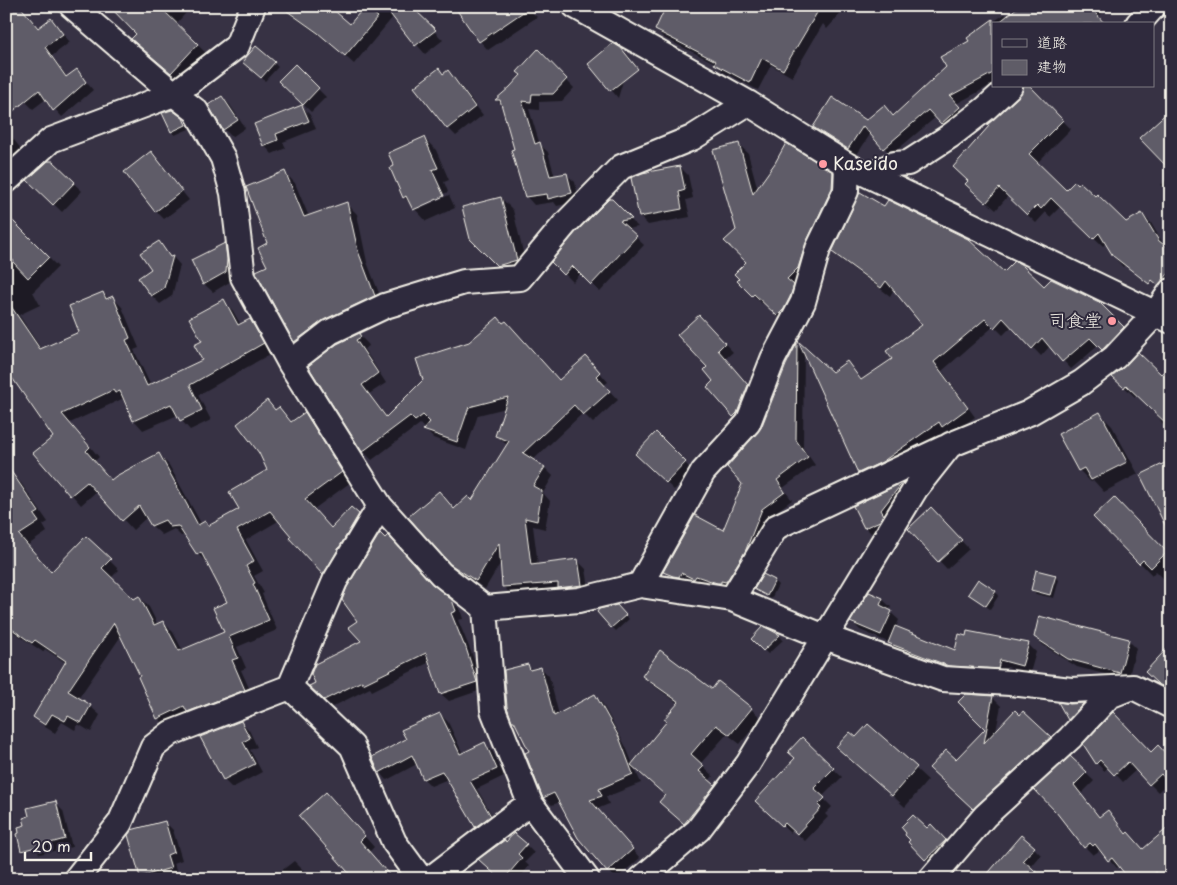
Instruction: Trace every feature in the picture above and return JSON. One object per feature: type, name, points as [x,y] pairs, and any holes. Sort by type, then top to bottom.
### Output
[{"type":"street","points":[[72,6],[174,94],[196,110],[222,158],[233,193],[243,277],[290,363],[380,506],[441,574],[485,608],[579,600],[640,585],[732,599],[825,637],[943,679],[1010,683],[1071,690],[1133,687],[1171,706]]},
{"type":"street","points":[[6,181],[51,140],[174,94],[237,46],[253,6]]},
{"type":"street","points":[[575,6],[748,103],[848,165],[1163,317]]},
{"type":"street","points":[[1140,22],[1154,6]]},
{"type":"street","points":[[870,176],[894,164],[908,163],[950,136],[985,109],[1008,88]]},
{"type":"street","points":[[290,363],[330,332],[385,306],[464,282],[520,278],[565,224],[621,167],[692,138],[748,103]]},
{"type":"street","points":[[640,585],[703,472],[748,423],[773,359],[803,302],[818,248],[846,191],[848,165]]},
{"type":"street","points":[[732,599],[776,527],[950,445],[1029,413],[1081,383],[1163,317],[1171,291]]},
{"type":"street","points":[[640,879],[698,830],[748,764],[916,488],[950,445]]},
{"type":"street","points":[[76,879],[120,822],[153,747],[172,733],[290,687],[335,581],[380,506]]},
{"type":"street","points":[[485,608],[493,710],[530,803],[587,879]]},
{"type":"street","points":[[290,687],[352,746],[394,842],[421,879]]},
{"type":"street","points":[[931,879],[985,816],[1070,738],[1110,696],[1133,687]]},
{"type":"street","points":[[430,879],[530,803]]},
{"type":"building","points":[[6,6],[20,6],[38,28],[51,18],[63,34],[45,47],[66,77],[77,69],[86,82],[53,111],[39,90],[6,117]]},
{"type":"building","points":[[109,6],[159,6],[198,44],[171,73],[131,39],[136,34]]},
{"type":"building","points":[[280,6],[329,6],[350,24],[365,6],[378,17],[345,56],[318,33]]},
{"type":"building","points":[[384,6],[411,6],[436,30],[415,46]]},
{"type":"building","points":[[454,6],[532,6],[479,42]]},
{"type":"building","points":[[666,6],[821,6],[783,70],[762,58],[750,83],[714,64],[716,61],[655,30]]},
{"type":"building","points":[[1019,6],[1089,6],[1103,22],[999,22]]},
{"type":"building","points":[[993,19],[992,74],[950,96],[960,107],[941,124],[928,110],[883,149],[863,126],[848,149],[813,127],[832,97],[866,120],[884,105],[893,116],[946,67],[940,57],[969,41],[967,38]]},
{"type":"building","points":[[613,43],[621,48],[638,69],[610,91],[588,64]]},
{"type":"building","points":[[256,46],[275,62],[261,78],[242,62]]},
{"type":"building","points":[[538,49],[567,79],[553,94],[532,94],[531,102],[522,101],[535,144],[540,142],[550,176],[567,173],[572,193],[548,199],[547,194],[525,197],[511,150],[514,149],[500,100],[495,100],[521,75],[517,72]]},
{"type":"building","points":[[295,64],[319,88],[303,105],[278,81]]},
{"type":"building","points":[[439,68],[443,74],[448,70],[475,107],[447,129],[414,87]]},
{"type":"building","points":[[1022,88],[1032,88],[1063,120],[1029,154],[1066,190],[1075,181],[1078,184],[1080,182],[1095,196],[1097,194],[1126,222],[1142,213],[1159,241],[1171,250],[1171,271],[1158,285],[1152,280],[1149,284],[1113,256],[1099,233],[1093,239],[1051,198],[1041,209],[1037,205],[1027,215],[999,188],[986,203],[965,184],[968,181],[953,167],[989,126],[987,125],[1019,96]]},
{"type":"building","points":[[222,96],[238,120],[223,130],[208,105]]},
{"type":"building","points":[[302,105],[309,121],[276,134],[278,140],[263,146],[254,124]]},
{"type":"building","points":[[1171,109],[1171,171],[1139,138]]},
{"type":"building","points":[[172,110],[183,118],[186,125],[171,132],[162,113]]},
{"type":"building","points":[[424,137],[438,168],[432,170],[444,196],[413,210],[406,196],[403,198],[390,168],[394,166],[388,153]]},
{"type":"building","points":[[739,143],[753,194],[775,163],[786,143],[833,172],[832,188],[806,243],[798,268],[787,279],[794,285],[790,297],[784,309],[777,316],[737,281],[739,279],[734,274],[746,262],[724,241],[736,230],[713,150]]},
{"type":"building","points":[[151,151],[182,191],[155,212],[124,172]]},
{"type":"building","points":[[48,161],[53,161],[75,182],[53,205],[27,180]]},
{"type":"building","points":[[680,166],[685,190],[679,192],[682,209],[639,217],[631,178],[642,173]]},
{"type":"building","points":[[285,171],[304,217],[347,202],[358,251],[375,296],[324,320],[294,342],[256,273],[256,271],[267,266],[258,248],[267,243],[246,187]]},
{"type":"building","points":[[860,192],[884,206],[888,200],[968,239],[1004,272],[1015,261],[1022,265],[1044,286],[1051,279],[1099,302],[1124,327],[1102,350],[1090,338],[1062,362],[1042,338],[1032,349],[1003,318],[994,328],[985,319],[934,362],[968,408],[942,427],[939,422],[882,462],[858,473],[798,341],[832,372],[847,361],[861,380],[892,359],[886,351],[922,325],[886,281],[881,288],[832,252]]},
{"type":"building","points":[[501,197],[517,260],[497,266],[470,239],[462,207]]},
{"type":"building","points":[[609,199],[612,199],[632,219],[620,221],[637,236],[591,285],[572,266],[564,275],[551,262],[575,233]]},
{"type":"building","points":[[6,214],[49,257],[28,278],[6,253]]},
{"type":"building","points":[[159,241],[170,257],[173,256],[164,288],[151,296],[138,278],[151,269],[140,253]]},
{"type":"building","points":[[225,243],[226,272],[203,285],[191,260]]},
{"type":"building","points":[[103,292],[106,299],[113,296],[130,338],[126,340],[147,386],[202,360],[194,345],[202,341],[189,318],[224,299],[238,325],[250,319],[264,343],[190,385],[202,410],[180,421],[171,404],[133,421],[120,391],[115,393],[113,390],[62,414],[90,447],[86,451],[111,480],[159,453],[198,525],[205,521],[208,526],[239,509],[229,492],[267,470],[259,453],[237,424],[267,400],[275,410],[279,407],[291,422],[305,412],[342,472],[305,499],[331,528],[351,507],[359,514],[323,575],[289,538],[291,536],[270,511],[237,530],[254,561],[246,566],[255,583],[253,584],[269,620],[229,637],[238,658],[232,660],[245,690],[187,712],[184,706],[157,719],[138,677],[140,676],[114,623],[68,691],[91,705],[81,723],[68,716],[65,721],[52,714],[45,725],[33,717],[66,661],[35,640],[32,643],[6,625],[6,464],[39,512],[34,515],[39,522],[19,535],[51,572],[86,536],[111,559],[102,568],[134,599],[139,596],[154,625],[163,621],[179,651],[224,632],[213,608],[227,602],[201,552],[197,555],[178,526],[170,527],[165,520],[151,526],[139,506],[122,521],[87,482],[70,496],[33,453],[53,437],[6,369],[6,299],[40,349],[79,332],[69,306]]},
{"type":"building","points":[[699,315],[725,343],[718,350],[748,385],[737,413],[733,417],[707,387],[713,381],[704,370],[707,367],[677,335]]},
{"type":"building","points":[[498,317],[503,323],[506,321],[559,380],[586,356],[600,372],[596,376],[610,391],[583,415],[574,405],[523,453],[545,467],[533,486],[542,491],[537,521],[525,518],[531,565],[578,559],[582,585],[558,588],[558,583],[502,587],[499,543],[476,581],[450,564],[408,517],[439,491],[454,509],[468,496],[472,500],[509,441],[495,436],[508,397],[469,407],[457,442],[423,430],[430,422],[423,415],[415,421],[410,416],[362,452],[308,366],[337,344],[359,333],[361,337],[356,340],[378,373],[362,385],[386,417],[423,380],[416,359],[469,342]]},
{"type":"building","points":[[797,343],[796,440],[808,457],[777,480],[785,492],[762,509],[745,552],[726,582],[721,581],[721,583],[717,583],[696,576],[694,579],[681,573],[679,577],[663,572],[695,515],[723,530],[742,484],[727,467],[761,428],[786,365]]},
{"type":"building","points":[[1138,352],[1161,374],[1171,365],[1171,428],[1126,385],[1124,388],[1112,377]]},
{"type":"building","points":[[1100,412],[1127,462],[1091,480],[1084,468],[1078,471],[1058,434]]},
{"type":"building","points":[[656,432],[686,462],[666,483],[635,454]]},
{"type":"building","points":[[1171,460],[1171,537],[1140,475]]},
{"type":"building","points":[[903,482],[881,510],[884,515],[880,521],[864,528],[853,506]]},
{"type":"building","points":[[1114,497],[1167,552],[1151,568],[1143,560],[1139,564],[1093,517]]},
{"type":"building","points":[[931,507],[962,540],[938,562],[908,529]]},
{"type":"building","points":[[380,533],[385,538],[388,535],[431,583],[452,600],[456,611],[451,613],[465,645],[477,682],[440,694],[426,653],[363,684],[362,681],[324,700],[309,686],[315,683],[311,674],[315,664],[361,641],[348,627],[357,621],[342,600],[347,587]]},
{"type":"building","points":[[1036,570],[1056,575],[1050,595],[1031,590]]},
{"type":"building","points":[[763,574],[775,580],[767,596],[754,589]]},
{"type":"building","points":[[978,579],[996,591],[986,606],[968,594]]},
{"type":"building","points":[[869,592],[883,598],[880,605],[892,611],[881,635],[850,622]]},
{"type":"building","points":[[617,605],[626,615],[611,628],[597,612],[599,609]]},
{"type":"building","points":[[1039,616],[1129,639],[1120,673],[1068,659],[1034,637]]},
{"type":"building","points":[[763,626],[780,635],[763,651],[751,639]]},
{"type":"building","points":[[895,626],[955,650],[959,634],[966,636],[967,631],[1029,643],[1022,666],[1000,660],[998,669],[949,666],[888,643]]},
{"type":"building","points":[[1171,644],[1171,690],[1158,684],[1145,672]]},
{"type":"building","points":[[660,650],[712,689],[718,681],[752,708],[730,735],[716,725],[691,754],[704,766],[699,771],[715,785],[684,824],[659,802],[665,795],[631,765],[667,721],[664,719],[679,702],[642,676]]},
{"type":"building","points":[[528,664],[530,670],[541,667],[554,716],[595,694],[619,737],[633,774],[599,789],[602,796],[590,800],[633,849],[607,872],[578,838],[554,793],[543,798],[525,753],[529,751],[514,721],[512,721],[507,707],[504,670]]},
{"type":"building","points":[[966,694],[993,696],[984,743],[1015,710],[1020,715],[1023,711],[1051,737],[973,809],[929,768],[946,750],[956,759],[985,729],[958,702]]},
{"type":"building","points":[[1058,702],[1070,704],[1084,703],[1068,720]]},
{"type":"building","points":[[1113,712],[1151,752],[1158,745],[1171,759],[1171,785],[1161,774],[1149,785],[1128,762],[1114,775],[1100,760],[1096,764],[1083,744]]},
{"type":"building","points":[[440,713],[460,754],[485,742],[497,769],[470,781],[491,816],[475,827],[442,771],[423,779],[412,755],[379,773],[372,757],[406,739],[401,730]]},
{"type":"building","points":[[241,721],[250,738],[243,742],[255,764],[223,780],[200,737]]},
{"type":"building","points":[[868,724],[917,767],[892,796],[836,747],[850,732],[856,737]]},
{"type":"building","points":[[802,737],[834,768],[814,788],[825,798],[818,805],[821,808],[797,834],[785,823],[782,826],[755,801],[795,758],[788,752]]},
{"type":"building","points":[[1070,756],[1087,772],[1074,785],[1099,817],[1108,810],[1126,834],[1128,832],[1143,849],[1171,825],[1171,879],[1163,879],[1156,872],[1148,879],[1129,879],[1112,858],[1108,861],[1095,844],[1093,846],[1090,843],[1084,848],[1056,812],[1034,789]]},
{"type":"building","points":[[326,792],[365,836],[360,841],[393,879],[354,879],[299,816]]},
{"type":"building","points":[[56,801],[65,839],[21,851],[17,834],[19,833],[18,827],[25,825],[23,818],[29,816],[27,808]]},
{"type":"building","points":[[913,815],[927,828],[931,824],[946,840],[925,860],[908,842],[910,840],[901,827]]},
{"type":"building","points":[[165,821],[174,852],[167,855],[171,868],[140,877],[128,835],[131,830]]},
{"type":"building","points":[[514,833],[527,844],[518,854],[522,858],[504,879],[500,879],[478,859],[505,840],[506,842]]},
{"type":"building","points":[[1021,835],[1035,847],[1023,860],[1044,879],[983,879]]},
{"type":"place","name":"Kaseido","points":[[823,164]]},
{"type":"place","name":"司食堂","points":[[1112,321]]}]
